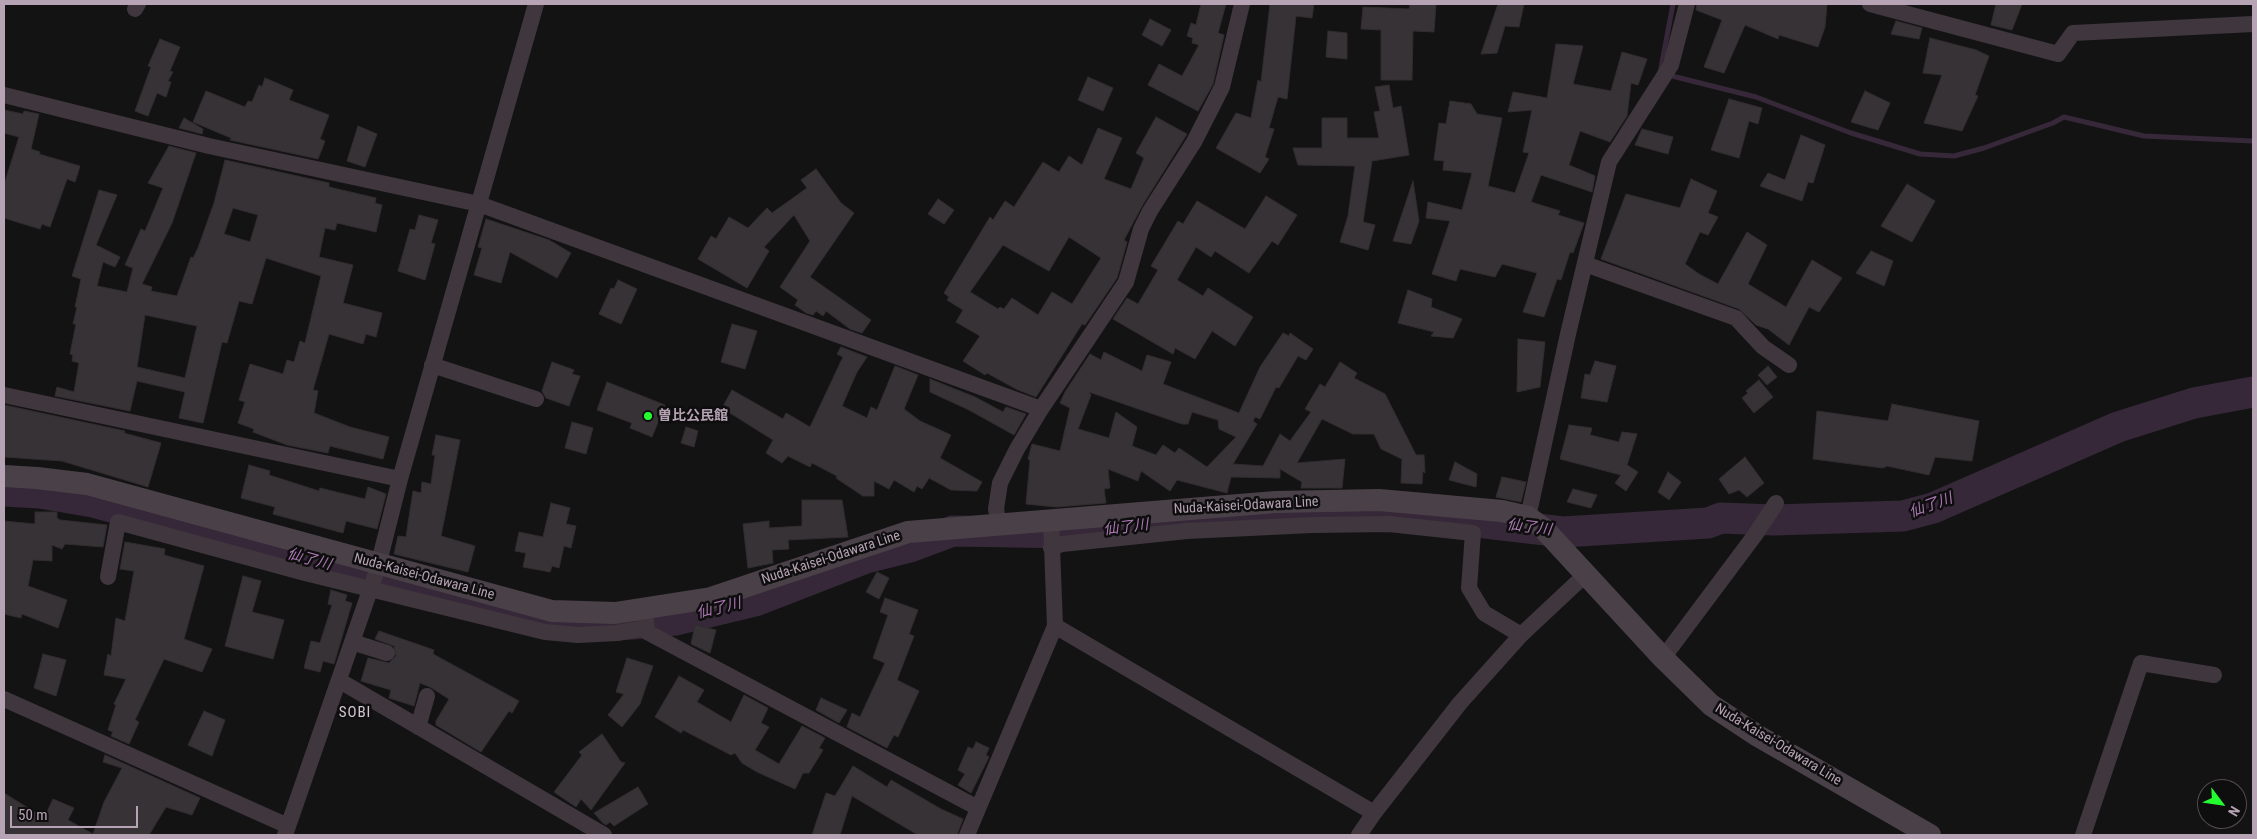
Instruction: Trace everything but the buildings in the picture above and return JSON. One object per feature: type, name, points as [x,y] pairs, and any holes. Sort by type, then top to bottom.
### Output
[{"type":"main road","name":"Nuda-Kaisei-Odawara Line","points":[[4,476],[87,484],[122,498],[378,568],[552,611],[615,613],[646,619],[908,532],[1276,502],[1379,500],[1502,511],[1528,517],[1543,528],[1663,658],[1710,705],[1758,736],[1930,835]]},
{"type":"street","points":[[4,699],[287,831],[378,568],[400,478],[536,4]]},
{"type":"street","points":[[1000,525],[996,508],[1000,483],[1016,449],[1041,409],[1126,282],[1141,229],[1150,211],[1194,142],[1222,87],[1242,4]]},
{"type":"street","points":[[1528,517],[1584,264],[1609,162],[1671,65],[1687,4]]},
{"type":"street","points":[[1870,4],[2058,54],[2073,34],[2253,24]]},
{"type":"street","points":[[4,95],[209,146],[479,204],[1041,409]]},
{"type":"street","points":[[1584,264],[1736,318],[1763,346],[1790,366]]},
{"type":"street","points":[[432,365],[536,400]]},
{"type":"street","points":[[4,395],[400,478]]},
{"type":"street","points":[[108,577],[122,498]]},
{"type":"street","points":[[1663,658],[1776,503]]},
{"type":"street","points":[[967,835],[1055,626],[1051,520]]},
{"type":"street","points":[[118,521],[370,589],[545,632],[578,635],[617,633],[646,619],[647,632],[978,808]]},
{"type":"street","points":[[1051,548],[1062,544],[1187,530],[1312,525],[1389,524],[1473,533],[1469,588],[1484,613],[1521,636]]},
{"type":"street","points":[[1359,835],[1460,703],[1521,636],[1585,575]]},
{"type":"street","points":[[1055,626],[1374,813]]},
{"type":"street","points":[[352,642],[387,653]]},
{"type":"street","points":[[2083,835],[2140,663],[2214,675]]},
{"type":"street","points":[[340,681],[604,835]]},
{"type":"street","points":[[418,727],[427,696]]},
{"type":"waterway","points":[[1660,73],[1673,4]]},
{"type":"waterway","points":[[1668,75],[1756,97],[1851,133],[1920,154],[1954,156],[1984,148],[2053,123],[2064,117],[2144,136],[2253,141]]},
{"type":"waterway","name":"仙了川","points":[[4,491],[40,493],[93,502],[527,618],[577,626],[632,624],[676,620],[755,601],[866,558],[910,547],[953,531],[1075,533],[1205,518],[1373,510],[1563,532],[1708,523],[1721,518],[1774,520],[1903,516],[1933,508],[2118,427],[2194,403],[2253,392]]},
{"type":"place","name":"曽比公民館","points":[[648,416]]},
{"type":"district","name":"SOBI","points":[[355,713]]}]
